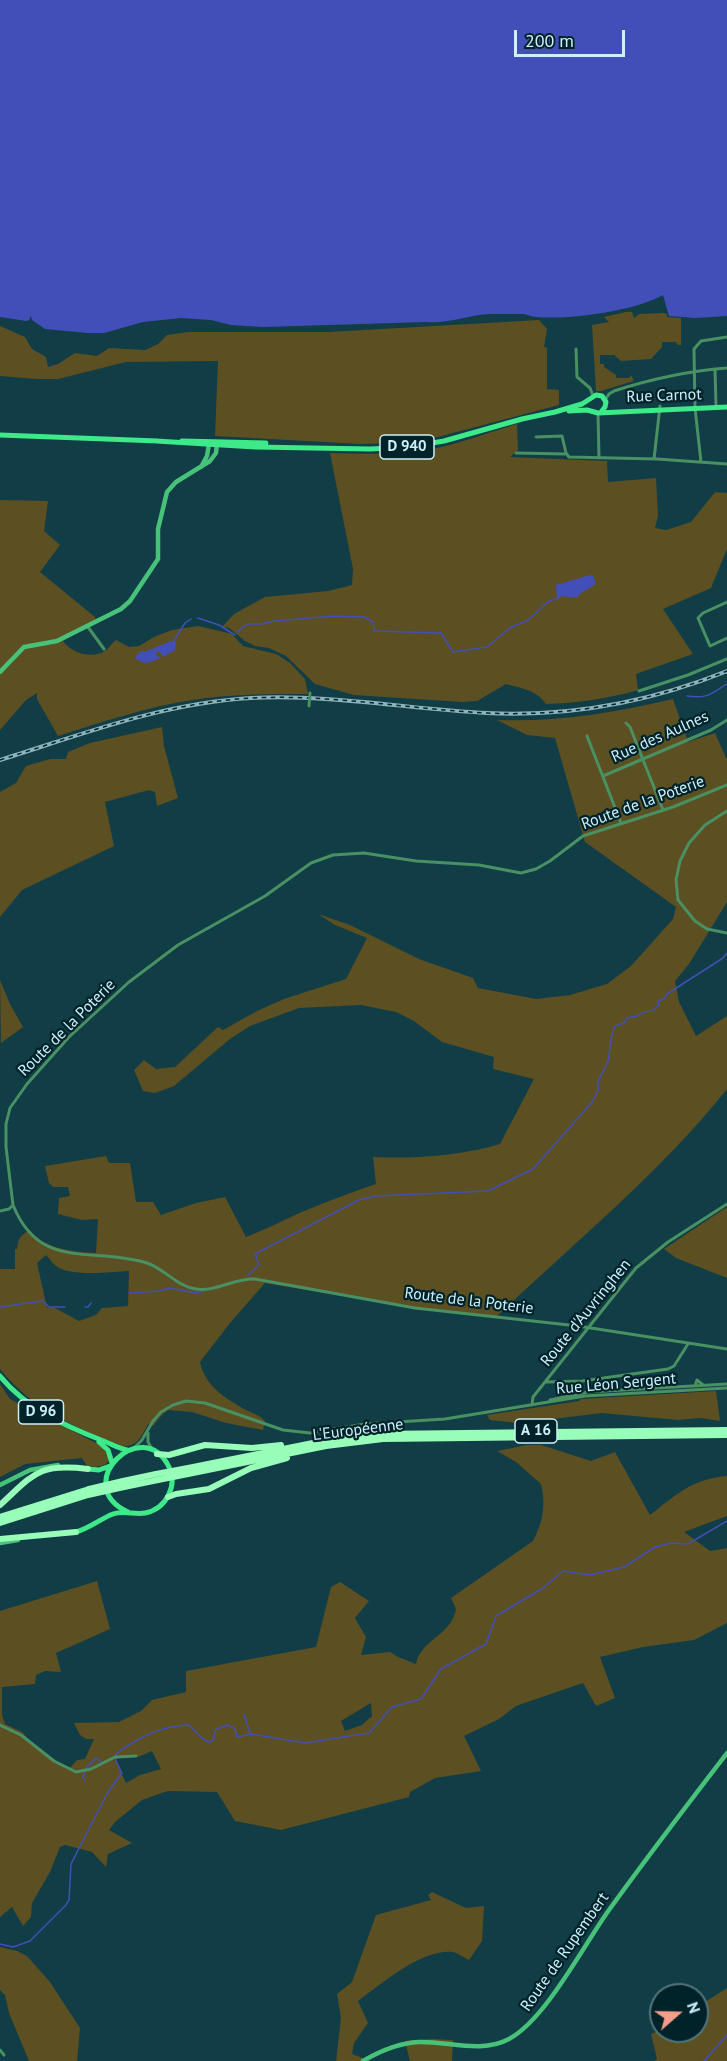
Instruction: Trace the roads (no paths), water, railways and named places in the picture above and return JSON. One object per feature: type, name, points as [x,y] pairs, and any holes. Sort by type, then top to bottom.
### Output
[{"type":"highway","name":"L'Européenne","points":[[188,1471],[345,1437],[417,1432],[727,1430]]},
{"type":"highway","name":"L'Européenne","points":[[0,1517],[124,1484],[352,1442],[403,1438],[727,1435]]},
{"type":"highway","points":[[156,1453],[169,1455],[205,1445],[256,1448],[345,1437]]},
{"type":"highway","points":[[168,1497],[177,1493],[209,1489],[251,1468],[307,1450]]},
{"type":"highway","points":[[0,1504],[24,1481],[41,1471],[64,1467],[88,1469]]},
{"type":"highway","name":"L'Européenne","points":[[0,1523],[88,1492]]},
{"type":"highway","points":[[0,1539],[76,1532]]},
{"type":"main road","points":[[600,396],[606,401],[605,408],[597,412],[589,406],[592,398],[600,396]]},
{"type":"main road","name":"D 940","points":[[0,435],[370,449],[412,447],[555,412],[582,404],[592,398]]},
{"type":"main road","name":"Rue Carnot","points":[[606,401],[612,408],[727,406]]},
{"type":"main road","name":"Rue Carnot","points":[[597,412],[660,408]]},
{"type":"main road","name":"D 940","points":[[555,412],[597,412]]},
{"type":"main road","name":"D 96","points":[[0,1376],[30,1405],[55,1420],[90,1436],[130,1449]]},
{"type":"main road","name":"D 96","points":[[90,1436],[106,1448],[111,1464]]},
{"type":"main road","points":[[76,1532],[93,1526],[113,1514],[150,1512],[168,1497],[172,1485],[171,1472],[166,1463],[156,1453],[142,1448],[130,1449],[120,1454],[111,1464],[99,1470],[88,1469]]},
{"type":"main road","points":[[111,1464],[106,1480],[109,1493],[116,1504],[128,1512]]},
{"type":"street","points":[[701,462],[695,407],[693,351],[696,344],[701,341],[727,337]]},
{"type":"street","points":[[576,349],[576,376],[590,388],[592,398]]},
{"type":"street","points":[[606,401],[609,394],[615,391],[664,376],[727,368]]},
{"type":"street","points":[[715,369],[716,406]]},
{"type":"street","points":[[654,459],[660,408]]},
{"type":"street","points":[[597,412],[599,458]]},
{"type":"street","points":[[536,437],[562,436],[566,454]]},
{"type":"street","points":[[200,468],[206,458],[209,443]]},
{"type":"street","points":[[0,672],[24,647],[52,643],[121,609],[133,598],[158,559],[158,532],[167,492],[176,482],[214,457],[217,443]]},
{"type":"street","points":[[516,453],[727,464]]},
{"type":"street","points":[[727,602],[698,617],[710,646],[727,638]]},
{"type":"street","points":[[87,625],[104,649]]},
{"type":"street","points":[[639,691],[727,659]]},
{"type":"street","points":[[309,706],[310,693]]},
{"type":"street","name":"Rue des Aulnes","points":[[603,776],[711,730],[727,720]]},
{"type":"street","points":[[626,723],[630,727],[663,810]]},
{"type":"street","points":[[587,736],[621,824]]},
{"type":"street","name":"Route de la Poterie","points":[[727,785],[663,810],[581,837],[550,861],[536,869],[521,873],[479,865],[416,861],[364,853],[336,854],[319,859],[265,896],[178,945],[126,985],[54,1053],[20,1092],[7,1116],[5,1140],[13,1205],[27,1231],[42,1244],[70,1253],[145,1263],[193,1288],[205,1289],[242,1279],[255,1279],[415,1308],[588,1328],[727,1349]]},
{"type":"street","points":[[727,811],[707,824],[691,841],[680,861],[676,880],[678,900],[697,923],[706,929],[727,933]]},
{"type":"street","points":[[2,1115],[7,1116]]},
{"type":"street","name":"Route d'Auvringhen","points":[[532,1405],[532,1399],[641,1263],[727,1204]]},
{"type":"street","points":[[0,1211],[9,1209],[13,1205]]},
{"type":"street","points":[[546,1382],[587,1381],[668,1369],[674,1366],[688,1344]]},
{"type":"street","name":"Rue Léon Sergent","points":[[695,1388],[697,1380],[705,1386],[727,1386]]},
{"type":"street","name":"Rue Léon Sergent","points":[[130,1449],[139,1444],[155,1418],[166,1408],[189,1401],[207,1404],[283,1430],[303,1434],[365,1424],[445,1419],[594,1395],[727,1386]]},
{"type":"street","points":[[149,1428],[148,1442],[156,1453]]},
{"type":"street","points":[[0,1485],[18,1475],[42,1467],[65,1465],[88,1469]]},
{"type":"street","points":[[0,1544],[76,1532]]},
{"type":"street","points":[[0,1725],[21,1735],[57,1762],[84,1771],[117,1756],[136,1756]]},
{"type":"street","name":"Route de Rupembert","points":[[363,2061],[410,2043],[493,2045],[506,2041],[523,2030],[538,2015],[614,1902],[727,1753]]},
{"type":"street","points":[[0,2050],[4,2055]]},
{"type":"waterway","points":[[237,632],[247,624],[334,616],[364,617],[373,622],[374,631],[441,633],[453,652],[487,647],[511,627],[527,621],[549,601],[556,599]]},
{"type":"waterway","points":[[198,618],[219,625],[235,635]]},
{"type":"waterway","points":[[173,642],[185,623],[191,619]]},
{"type":"waterway","points":[[687,696],[704,696],[727,684]]},
{"type":"waterway","points":[[248,1275],[259,1265],[255,1254],[359,1200],[375,1196],[488,1191],[533,1169],[592,1102],[598,1091],[598,1081],[608,1062],[615,1026],[624,1023],[627,1018],[652,1011],[659,1005],[658,1001],[664,999],[667,994],[723,958],[727,953]]},
{"type":"waterway","points":[[129,1293],[160,1291],[169,1288],[196,1293],[205,1291]]},
{"type":"waterway","points":[[0,1307],[43,1301],[49,1307],[65,1307]]},
{"type":"waterway","points":[[85,1307],[91,1303]]},
{"type":"waterway","points":[[0,1944],[13,1947],[30,1941],[66,1905],[69,1900],[71,1864],[108,1792],[122,1773],[116,1761],[116,1754],[133,1742],[159,1730],[189,1725],[209,1742],[213,1740],[216,1729],[228,1725],[235,1729],[237,1737],[251,1734],[305,1743],[369,1733],[392,1707],[421,1699],[441,1669],[486,1644],[496,1616],[543,1588],[563,1571],[590,1575],[624,1567],[655,1547],[671,1543],[688,1544],[727,1521]]},
{"type":"waterway","points":[[244,1714],[250,1733]]},
{"type":"waterway","points":[[85,1781],[83,1777],[86,1768],[96,1758],[101,1762]]},
{"type":"waterway","points":[[704,2061],[727,2035]]},
{"type":"railway","points":[[0,760],[124,721],[218,701],[281,697],[310,698],[518,714],[579,710],[639,699],[727,671]]}]
